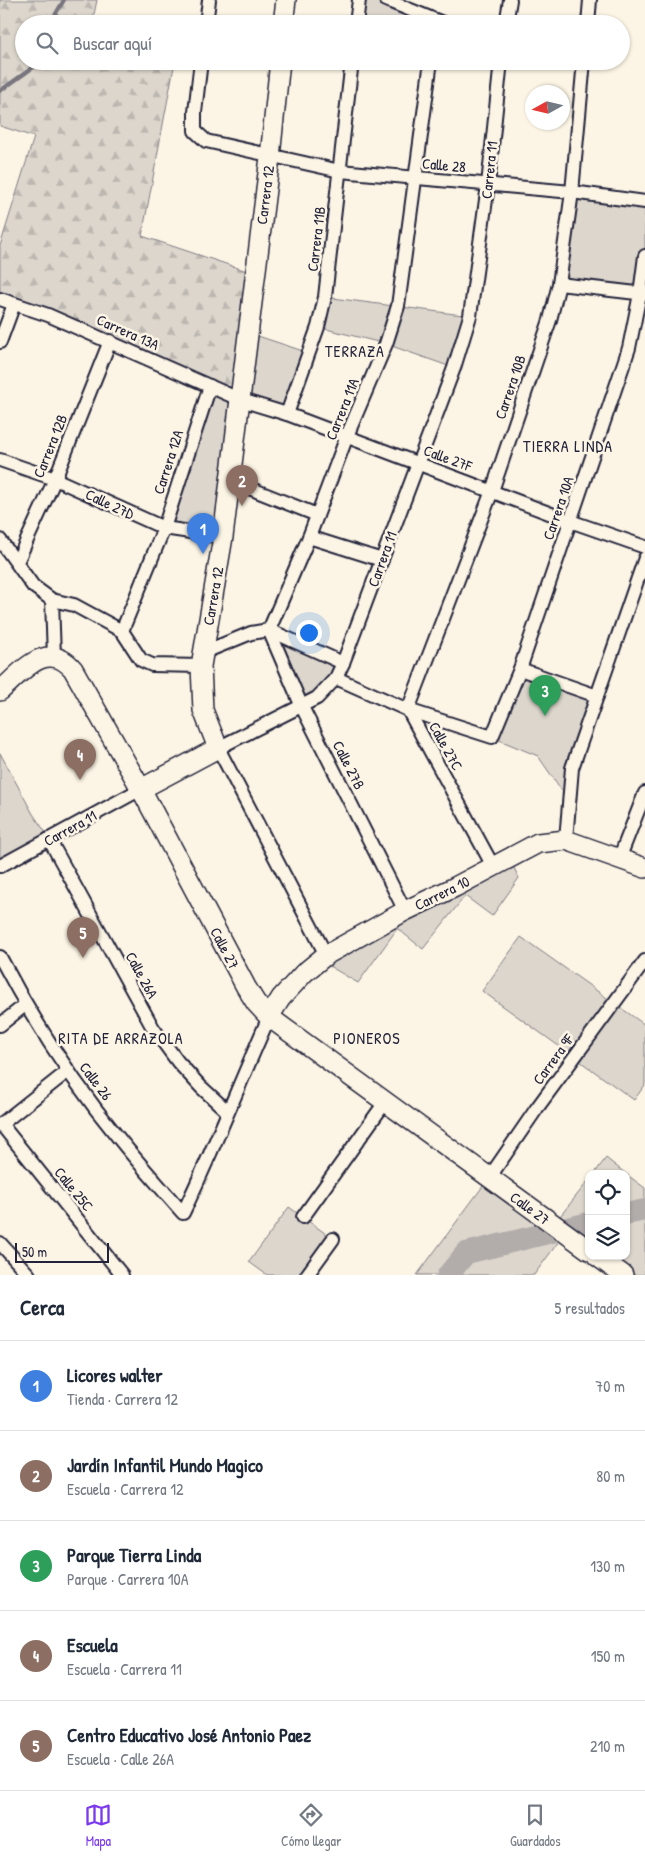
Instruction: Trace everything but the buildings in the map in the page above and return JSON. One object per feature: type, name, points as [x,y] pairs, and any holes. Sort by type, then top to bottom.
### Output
[{"type":"street","points":[[207,15],[209,0]]},
{"type":"street","points":[[284,15],[286,0]]},
{"type":"street","points":[[357,15],[358,0]]},
{"type":"street","points":[[386,0],[421,15]]},
{"type":"street","points":[[508,15],[510,0]]},
{"type":"street","points":[[589,15],[590,0]]},
{"type":"street","name":"Calle 28","points":[[200,70],[195,112],[195,131],[206,142],[340,171],[572,192],[645,202]]},
{"type":"street","name":"Carrera 12","points":[[279,70],[241,400],[223,537],[202,660],[203,710],[218,748],[326,955]]},
{"type":"street","name":"Carrera 11B","points":[[287,414],[318,326],[325,296],[351,70]]},
{"type":"street","name":"Carrera 11A","points":[[269,630],[309,537],[347,436],[386,344],[398,306],[430,70]]},
{"type":"street","name":"Carrera 11","points":[[0,866],[218,748],[302,707],[317,698],[336,678],[344,663],[454,368],[470,316],[488,185],[500,70]]},
{"type":"street","name":"Carrera 10B","points":[[408,710],[492,491],[550,320],[560,284],[572,192],[583,70]]},
{"type":"street","name":"Carrera 10A","points":[[408,710],[492,737],[520,669],[628,348],[643,294],[645,256]]},
{"type":"street","points":[[560,284],[643,294]]},
{"type":"street","name":"Carrera 13A","points":[[0,299],[48,315],[241,400]]},
{"type":"street","points":[[0,342],[14,304]]},
{"type":"street","name":"Carrera 12B","points":[[17,562],[55,479],[110,341]]},
{"type":"street","name":"Carrera 12A","points":[[122,631],[164,528],[210,386]]},
{"type":"street","name":"Calle 27F","points":[[241,400],[287,414],[570,521],[645,547]]},
{"type":"street","name":"Calle 27D","points":[[0,460],[55,479],[164,528],[223,537]]},
{"type":"street","points":[[229,480],[317,515]]},
{"type":"street","points":[[309,537],[382,560]]},
{"type":"street","points":[[0,540],[33,586],[52,600],[74,605],[122,631],[141,660],[152,665],[202,660],[251,633],[269,630],[344,663]]},
{"type":"street","points":[[645,558],[572,768],[566,840],[645,868]]},
{"type":"street","points":[[0,692],[33,661],[43,657],[54,657],[52,600]]},
{"type":"street","name":"Calle 27B","points":[[269,630],[302,707],[405,911]]},
{"type":"street","name":"Calle 27","points":[[54,657],[66,661],[74,669],[256,1003],[269,1017],[585,1247]]},
{"type":"street","points":[[520,669],[597,696]]},
{"type":"street","points":[[336,678],[408,710]]},
{"type":"street","name":"Calle 27C","points":[[408,710],[494,868]]},
{"type":"street","points":[[619,859],[645,793]]},
{"type":"street","name":"Calle 26A","points":[[49,839],[153,1028],[178,1062],[201,1087],[228,1111]]},
{"type":"street","name":"Carrera 10","points":[[183,1213],[212,1152],[269,1017],[281,998],[304,973],[326,955],[405,911],[494,868],[538,843],[566,840]]},
{"type":"street","name":"Calle 26","points":[[0,956],[25,1005],[68,1071],[120,1141],[183,1213]]},
{"type":"street","name":"Carrera 9F","points":[[489,1178],[645,961]]},
{"type":"street","points":[[0,1025],[25,1005]]},
{"type":"street","points":[[1,1125],[68,1071]]},
{"type":"street","points":[[302,1217],[386,1101]]},
{"type":"street","name":"Calle 25C","points":[[1,1125],[122,1275]]},
{"type":"street","points":[[307,1275],[333,1239]]},
{"type":"street","points":[[0,1243],[29,1275]]},
{"type":"street","points":[[602,1260],[623,1275]]},
{"type":"green space","points":[[0,0],[97,0],[94,15],[15,15],[15,70],[173,70],[142,236],[256,274],[241,400],[0,299],[0,246],[34,137],[0,126]]},
{"type":"green space","points":[[359,0],[386,0],[423,15],[357,15]]},
{"type":"green space","points":[[572,192],[645,202],[645,294],[559,284]]},
{"type":"green space","points":[[325,297],[470,316],[454,368],[386,344],[318,327]]},
{"type":"green space","points":[[249,333],[309,353],[287,414],[241,400],[223,537],[164,528],[210,386],[241,399]]},
{"type":"green space","points":[[269,630],[343,663],[303,704]]},
{"type":"green space","points":[[520,669],[597,696],[569,801],[538,756],[492,737]]},
{"type":"green space","points":[[0,753],[33,814],[46,833],[0,863]]},
{"type":"green space","points":[[509,858],[519,878],[492,916],[465,896],[423,949],[393,925],[397,929],[358,983],[319,960]]},
{"type":"green space","points":[[521,937],[645,1025],[645,1085],[634,1100],[482,991]]},
{"type":"green space","points":[[606,1158],[621,1170],[597,1170]]},
{"type":"green space","points":[[630,1177],[645,1188],[645,1275],[623,1275],[602,1260],[630,1260]]},
{"type":"green space","points":[[489,1178],[553,1225],[585,1185],[585,1247],[565,1233],[534,1275],[417,1275]]},
{"type":"green space","points":[[289,1207],[333,1239],[307,1275],[267,1275],[249,1262]]},
{"type":"waterway","points":[[55,15],[64,0]]},
{"type":"waterway","points":[[0,91],[29,70]]},
{"type":"waterway","points":[[630,1213],[645,1210]]},
{"type":"waterway","points":[[448,1275],[466,1253],[585,1224]]},
{"type":"place","name":"Jardín Infantil Mundo Magico","points":[[242,506]]},
{"type":"place","name":"Licores walter","points":[[203,554]]},
{"type":"place","name":"Parque Tierra Linda","points":[[545,716]]},
{"type":"place","name":"Escuela","points":[[80,780]]},
{"type":"place","name":"Centro Educativo José Antonio Paez","points":[[83,958]]},
{"type":"district","name":"TERRAZA","points":[[355,351]]},
{"type":"district","name":"TIERRA LINDA","points":[[568,446]]},
{"type":"district","name":"RITA DE ARRAZOLA","points":[[121,1038]]},
{"type":"district","name":"PIONEROS","points":[[367,1038]]}]
